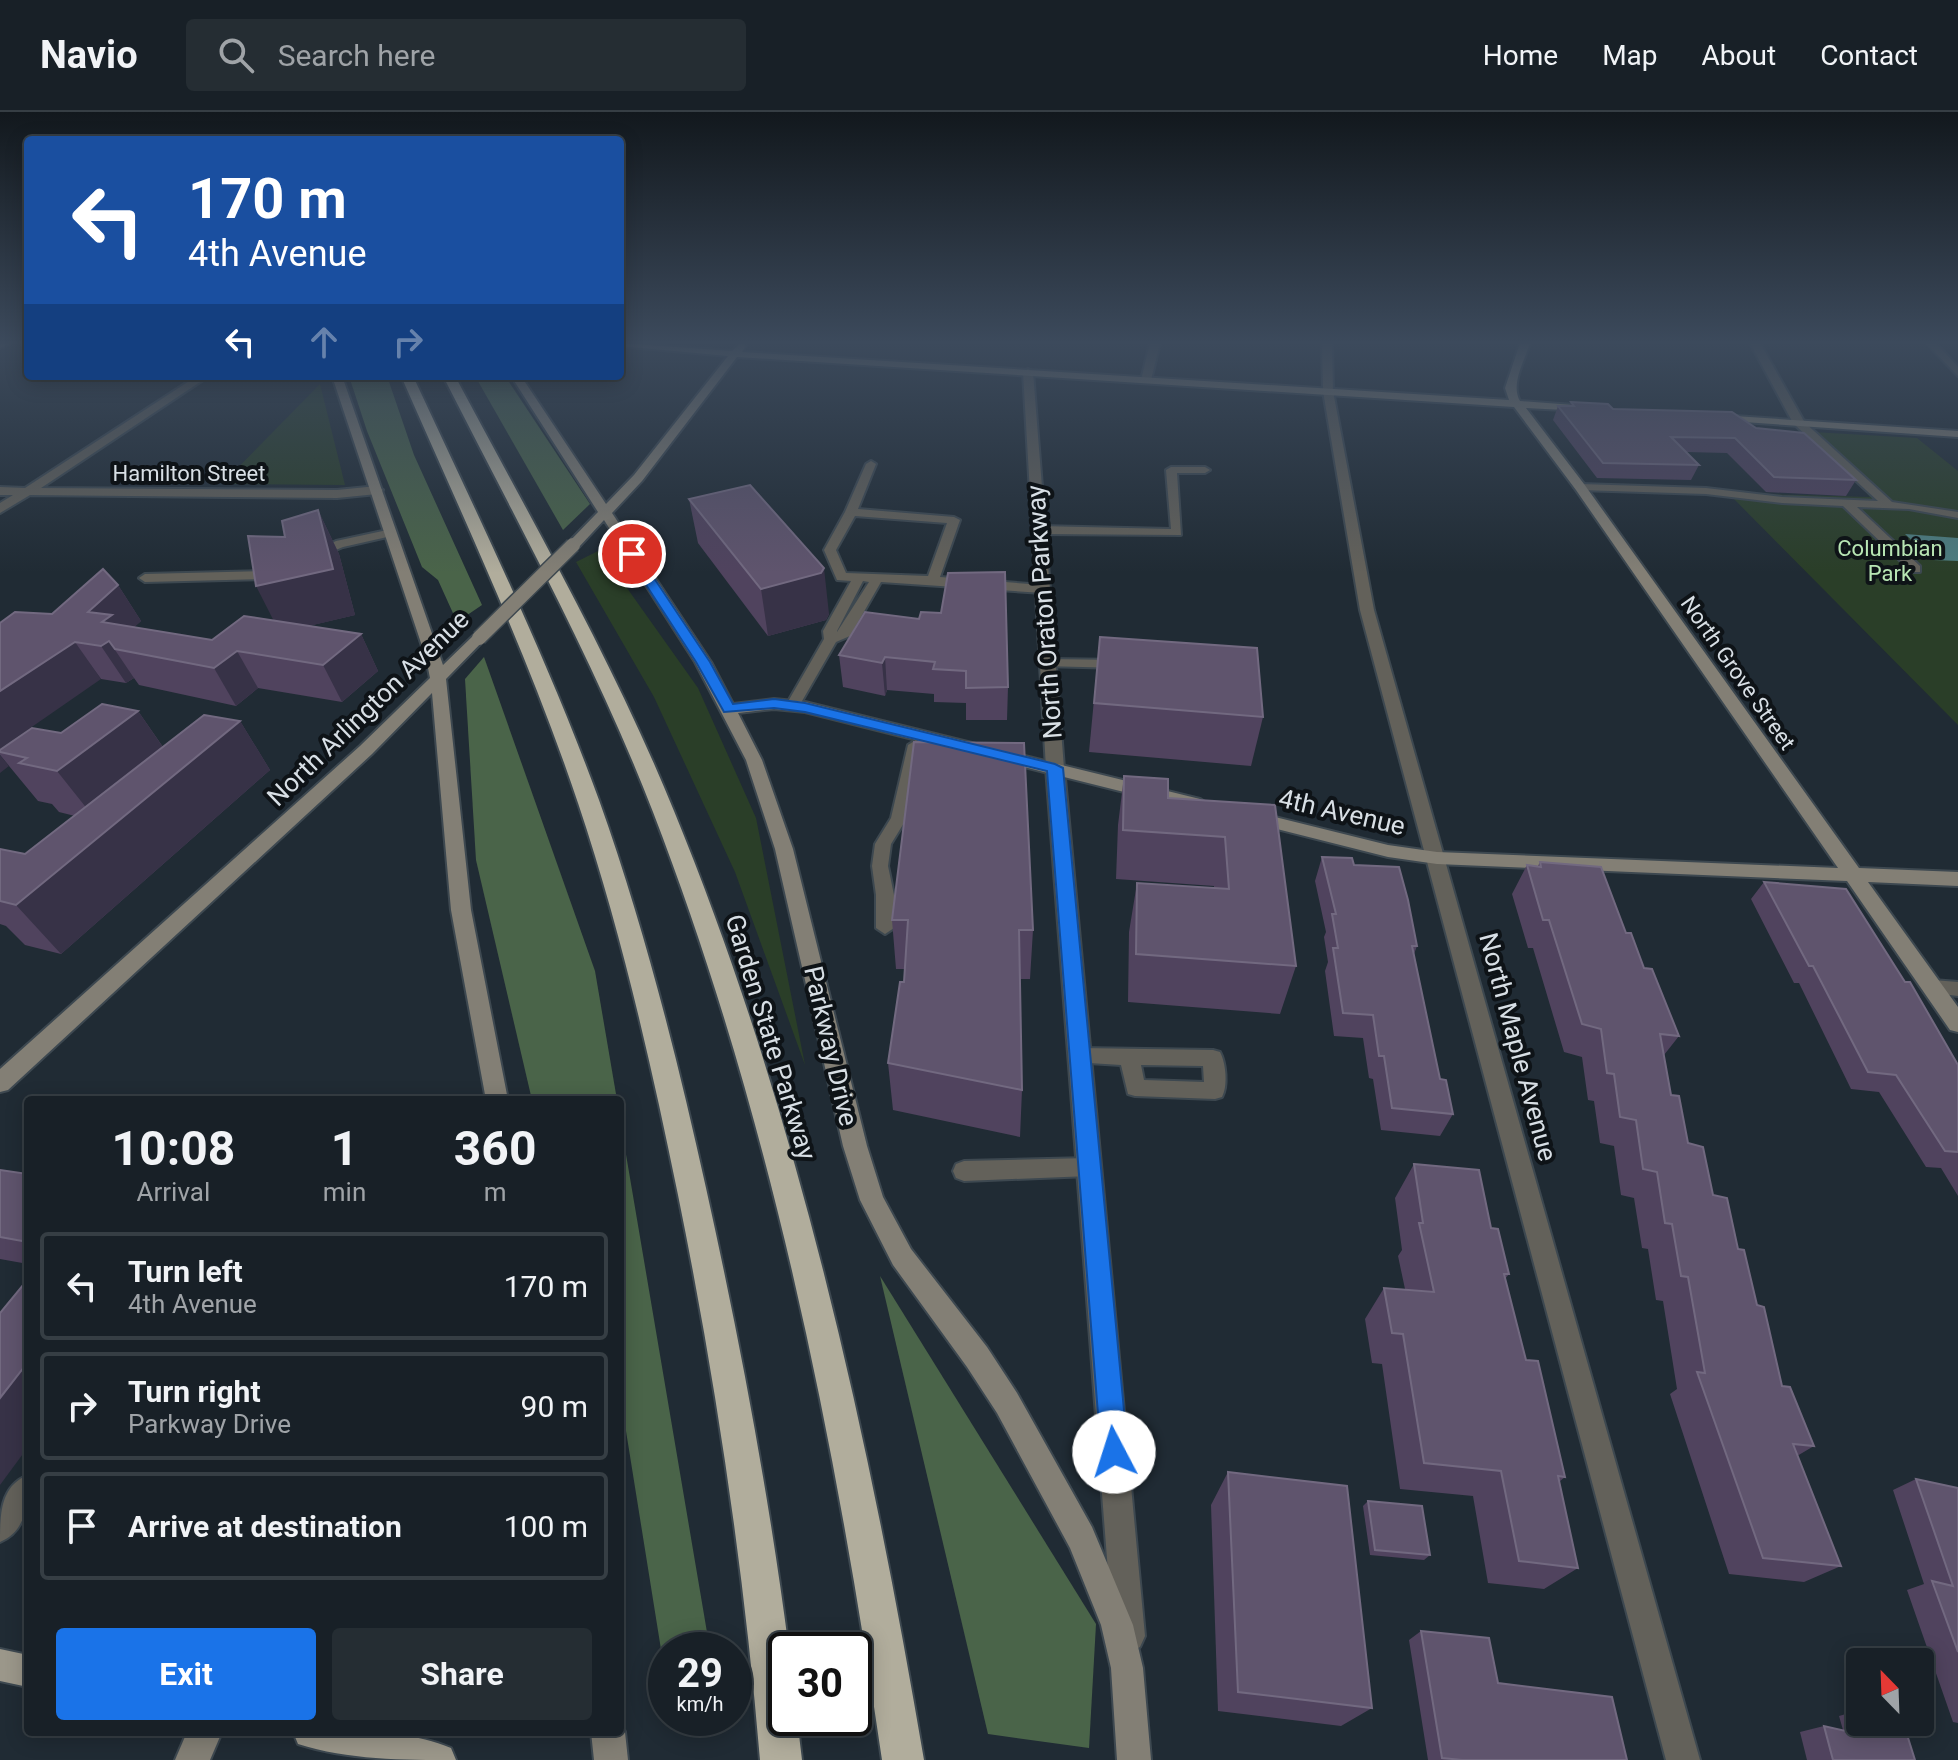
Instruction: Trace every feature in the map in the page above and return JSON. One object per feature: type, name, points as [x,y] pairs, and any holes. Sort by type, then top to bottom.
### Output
[{"type":"highway","points":[[427,420],[572,755],[646,989],[706,1257],[742,1443],[765,1605],[781,1760]]},
{"type":"highway","name":"Garden State Parkway","points":[[471,420],[630,734],[687,872],[729,991],[778,1158],[839,1405],[889,1666],[903,1760]]},
{"type":"main road","points":[[352,420],[439,679],[448,738],[451,822],[462,917],[496,1096]]},
{"type":"main road","name":"Parkway Drive","points":[[545,420],[691,643],[729,709],[765,788],[784,849],[855,1146],[872,1200],[902,1257],[977,1357],[1059,1494],[1101,1582],[1117,1625],[1127,1668],[1133,1720]]},
{"type":"main road","name":"North Arlington Avenue","points":[[0,1083],[335,779],[439,679],[605,513],[648,467],[684,420]]},
{"type":"main road","name":"North Grove Street","points":[[1529,420],[1580,487],[1958,1024]]},
{"type":"main road","points":[[1750,420],[1958,434]]},
{"type":"main road","name":"4th Avenue","points":[[729,709],[760,704],[793,705],[1388,851],[1437,858],[1958,879]]},
{"type":"main road","points":[[0,1665],[24,1670]]},
{"type":"main road","name":"North Oraton Parkway","points":[[1133,1720],[1134,1760]]},
{"type":"main road","points":[[192,1760],[203,1736]]},
{"type":"main road","points":[[328,1736],[439,1760]]},
{"type":"main road","points":[[608,1736],[611,1760]]},
{"type":"street","points":[[0,509],[136,420]]},
{"type":"street","name":"North Oraton Parkway","points":[[1031,420],[1055,768],[1123,1547],[1133,1720]]},
{"type":"street","name":"North Maple Avenue","points":[[1333,420],[1367,610],[1683,1760]]},
{"type":"street","name":"Hamilton Street","points":[[0,491],[337,494],[377,490]]},
{"type":"lane","points":[[1799,423],[1890,506]]},
{"type":"lane","points":[[871,464],[851,512],[830,550],[841,577],[933,580],[1043,589]]},
{"type":"lane","points":[[1039,530],[1177,533],[1171,470],[1205,470]]},
{"type":"lane","points":[[1580,487],[1706,491],[1782,500],[1909,506],[1958,515]]},
{"type":"lane","points":[[1845,502],[1916,569]]},
{"type":"lane","points":[[851,512],[954,520],[933,580]]},
{"type":"lane","points":[[145,578],[264,575],[340,544],[392,533]]},
{"type":"lane","points":[[831,639],[830,631],[859,578]]},
{"type":"lane","points":[[793,705],[831,639],[845,633],[877,578]]},
{"type":"lane","points":[[1048,663],[1144,664]]},
{"type":"lane","points":[[885,928],[885,895],[880,866],[883,844],[899,818],[918,734]]},
{"type":"lane","points":[[1933,987],[1958,989]]},
{"type":"lane","points":[[1080,1056],[1130,1057]]},
{"type":"lane","points":[[964,1171],[1089,1167]]},
{"type":"lane","points":[[0,1528],[24,1494]]},
{"type":"green space","points":[[285,420],[329,420],[345,485],[222,484]]},
{"type":"green space","name":"Columbian Park","points":[[1813,432],[1917,438],[1958,471],[1958,725],[1728,493],[1870,497]]},
{"type":"green space","points":[[600,550],[698,688],[756,818],[805,1065],[735,872],[654,697],[576,562]]},
{"type":"shaded area","points":[[363,420],[402,420],[414,455],[482,605],[457,622],[438,580],[422,567]]},
{"type":"shaded area","points":[[500,420],[534,420],[590,504],[563,530]]},
{"type":"shaded area","points":[[1905,534],[1958,538],[1958,561],[1933,560]]},
{"type":"shaded area","points":[[484,657],[595,971],[616,1096],[531,1096],[476,860],[465,679]]},
{"type":"shaded area","points":[[624,1143],[707,1632],[658,1632],[624,1428]]},
{"type":"shaded area","points":[[880,1276],[1096,1624],[1089,1748],[988,1734]]},
{"type":"building","points":[[1569,420],[1744,420],[1756,428],[1804,433],[1856,480],[1774,477],[1735,438],[1671,437],[1699,465],[1603,463]]},
{"type":"building","points":[[750,485],[824,568],[821,573],[761,589],[689,499]]},
{"type":"building","points":[[318,510],[333,569],[256,586],[248,536],[285,537],[282,521]]},
{"type":"building","points":[[103,569],[118,585],[88,612],[112,615],[102,622],[212,640],[244,616],[361,634],[323,665],[237,651],[214,668],[115,649],[109,641],[101,646],[75,642],[0,691],[0,623],[15,612],[52,614]]},
{"type":"building","points":[[1005,572],[1008,687],[966,688],[966,671],[933,669],[935,662],[885,657],[882,663],[839,655],[865,612],[919,619],[921,612],[941,613],[948,573]]},
{"type":"building","points":[[1100,637],[1257,648],[1263,717],[1094,703]]},
{"type":"building","points":[[102,704],[138,711],[57,771],[19,763],[27,758],[0,752],[32,728],[61,733]]},
{"type":"building","points":[[204,715],[240,721],[16,905],[0,901],[0,849],[25,854]]},
{"type":"building","points":[[914,742],[1024,743],[1033,930],[1019,930],[1022,1090],[888,1063],[900,982],[904,982],[908,920],[892,920]]},
{"type":"building","points":[[1124,776],[1168,779],[1168,798],[1275,805],[1296,966],[1136,954],[1137,883],[1229,889],[1225,837],[1123,830]]},
{"type":"building","points":[[1322,857],[1352,858],[1354,865],[1399,867],[1417,946],[1412,946],[1440,1079],[1446,1080],[1453,1114],[1392,1108],[1384,1056],[1379,1056],[1373,1015],[1343,1013],[1333,948],[1338,948],[1332,914],[1336,914]]},
{"type":"building","points":[[1540,862],[1601,867],[1626,933],[1631,933],[1644,968],[1652,969],[1679,1036],[1660,1034],[1671,1095],[1679,1096],[1688,1143],[1703,1147],[1713,1195],[1727,1198],[1738,1249],[1744,1250],[1757,1305],[1764,1307],[1782,1386],[1790,1387],[1814,1446],[1793,1444],[1841,1566],[1763,1558],[1697,1372],[1705,1373],[1688,1277],[1681,1276],[1672,1224],[1665,1223],[1657,1172],[1643,1169],[1636,1120],[1620,1117],[1614,1074],[1607,1073],[1601,1029],[1582,1024],[1549,920],[1543,920],[1527,865],[1541,867]]},
{"type":"building","points":[[1764,882],[1846,889],[1905,982],[1910,982],[1958,1065],[1958,1152],[1945,1151],[1896,1075],[1868,1072],[1813,966],[1809,966]]},
{"type":"building","points":[[1414,1164],[1479,1170],[1491,1228],[1498,1229],[1509,1274],[1504,1274],[1526,1360],[1538,1361],[1565,1477],[1558,1476],[1578,1568],[1519,1561],[1501,1471],[1424,1463],[1403,1334],[1392,1333],[1384,1288],[1434,1292],[1419,1223],[1423,1223]]},
{"type":"building","points":[[0,1170],[24,1173],[24,1241],[0,1237]]},
{"type":"building","points":[[24,1284],[24,1367],[0,1398],[0,1313]]},
{"type":"building","points":[[1228,1472],[1347,1486],[1372,1708],[1238,1692]]},
{"type":"building","points":[[1916,1479],[1958,1488],[1958,1652],[1932,1581],[1953,1586]]},
{"type":"building","points":[[1368,1501],[1422,1506],[1430,1555],[1375,1550]]},
{"type":"building","points":[[1421,1631],[1489,1638],[1498,1683],[1612,1697],[1627,1760],[1442,1758]]},
{"type":"building","points":[[1824,1726],[1846,1731],[1846,1736],[1907,1736],[1915,1760],[1833,1760]]},
{"type":"route","points":[[632,554],[703,662],[729,709],[774,704],[805,707],[1055,768],[1114,1452]]}]
